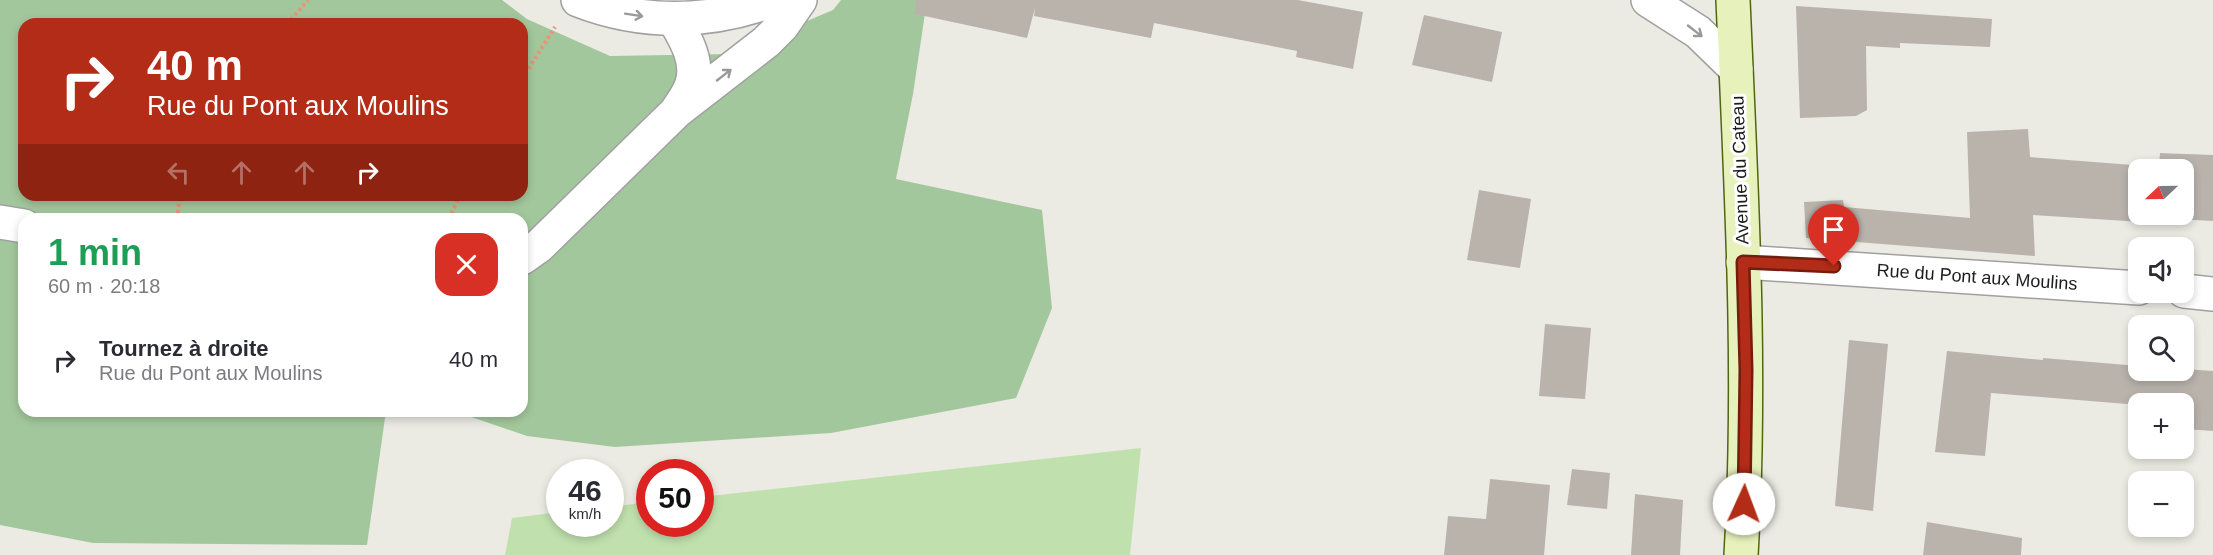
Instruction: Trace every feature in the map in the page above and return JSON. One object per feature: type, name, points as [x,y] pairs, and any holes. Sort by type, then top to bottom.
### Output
[{"type":"main road","name":"Avenue du Cateau","points":[[1733,0],[1746,410],[1742,555]]},
{"type":"street","points":[[568,11],[611,11],[674,19],[724,15],[773,0]]},
{"type":"street","points":[[528,254],[539,246],[678,111],[766,42],[782,26],[800,0]]},
{"type":"street","points":[[1648,0],[1698,32],[1736,69]]},
{"type":"street","points":[[674,19],[688,45],[694,72],[692,84],[678,111]]},
{"type":"street","points":[[0,222],[18,225]]},
{"type":"street","name":"Rue du Pont aux Moulins","points":[[1743,262],[2128,287]]},
{"type":"street","points":[[2194,292],[2213,294]]},
{"type":"path","points":[[292,18],[308,0]]},
{"type":"path","points":[[528,70],[568,11]]},
{"type":"green space","points":[[0,0],[502,0],[526,18],[18,18],[18,201],[528,201],[528,19],[610,56],[729,54],[833,10],[841,0],[927,0],[913,94],[896,179],[1042,210],[1052,308],[1016,398],[831,433],[615,447],[527,436],[472,417],[528,417],[528,213],[18,213],[18,417],[385,417],[367,545],[93,543],[0,525]]},
{"type":"green space","points":[[1141,448],[1130,555],[505,555],[512,518],[546,514],[546,537],[624,537],[624,505],[636,504],[636,537],[714,537],[714,496]]},
{"type":"building","points":[[916,0],[1298,0],[1363,12],[1353,69],[1296,57],[1297,51],[1154,23],[1151,38],[1034,16],[1035,8],[1027,38],[915,14]]},
{"type":"building","points":[[1796,6],[1992,19],[1990,47],[1900,43],[1900,48],[1866,46],[1867,110],[1856,116],[1800,118]]},
{"type":"building","points":[[1424,15],[1502,32],[1492,82],[1412,65]]},
{"type":"building","points":[[2028,129],[2030,157],[2128,165],[2128,221],[2033,215],[2035,256],[1806,238],[1804,202],[1843,200],[1844,207],[1970,218],[1967,132]]},
{"type":"building","points":[[2160,153],[2213,155],[2213,221],[2194,220],[2194,159],[2160,159]]},
{"type":"building","points":[[1479,190],[1531,199],[1520,268],[1467,260]]},
{"type":"building","points":[[1545,324],[1591,328],[1585,399],[1539,396]]},
{"type":"building","points":[[1849,340],[1888,344],[1873,511],[1835,506]]},
{"type":"building","points":[[1947,351],[2128,365],[2128,381],[2194,381],[2194,370],[2213,371],[2213,431],[2194,430],[2194,393],[2128,393],[2128,404],[1991,393],[1985,456],[1935,452]]},
{"type":"building","points":[[1572,469],[1610,473],[1607,509],[1567,505]]},
{"type":"building","points":[[1490,479],[1550,485],[1544,555],[1444,555],[1448,516],[1486,519]]},
{"type":"building","points":[[1635,494],[1683,500],[1680,555],[1631,555]]},
{"type":"building","points":[[1927,522],[2022,538],[2021,555],[1923,555]]},
{"type":"route","points":[[1744,504],[1746,370],[1743,262],[1834,266]]}]
